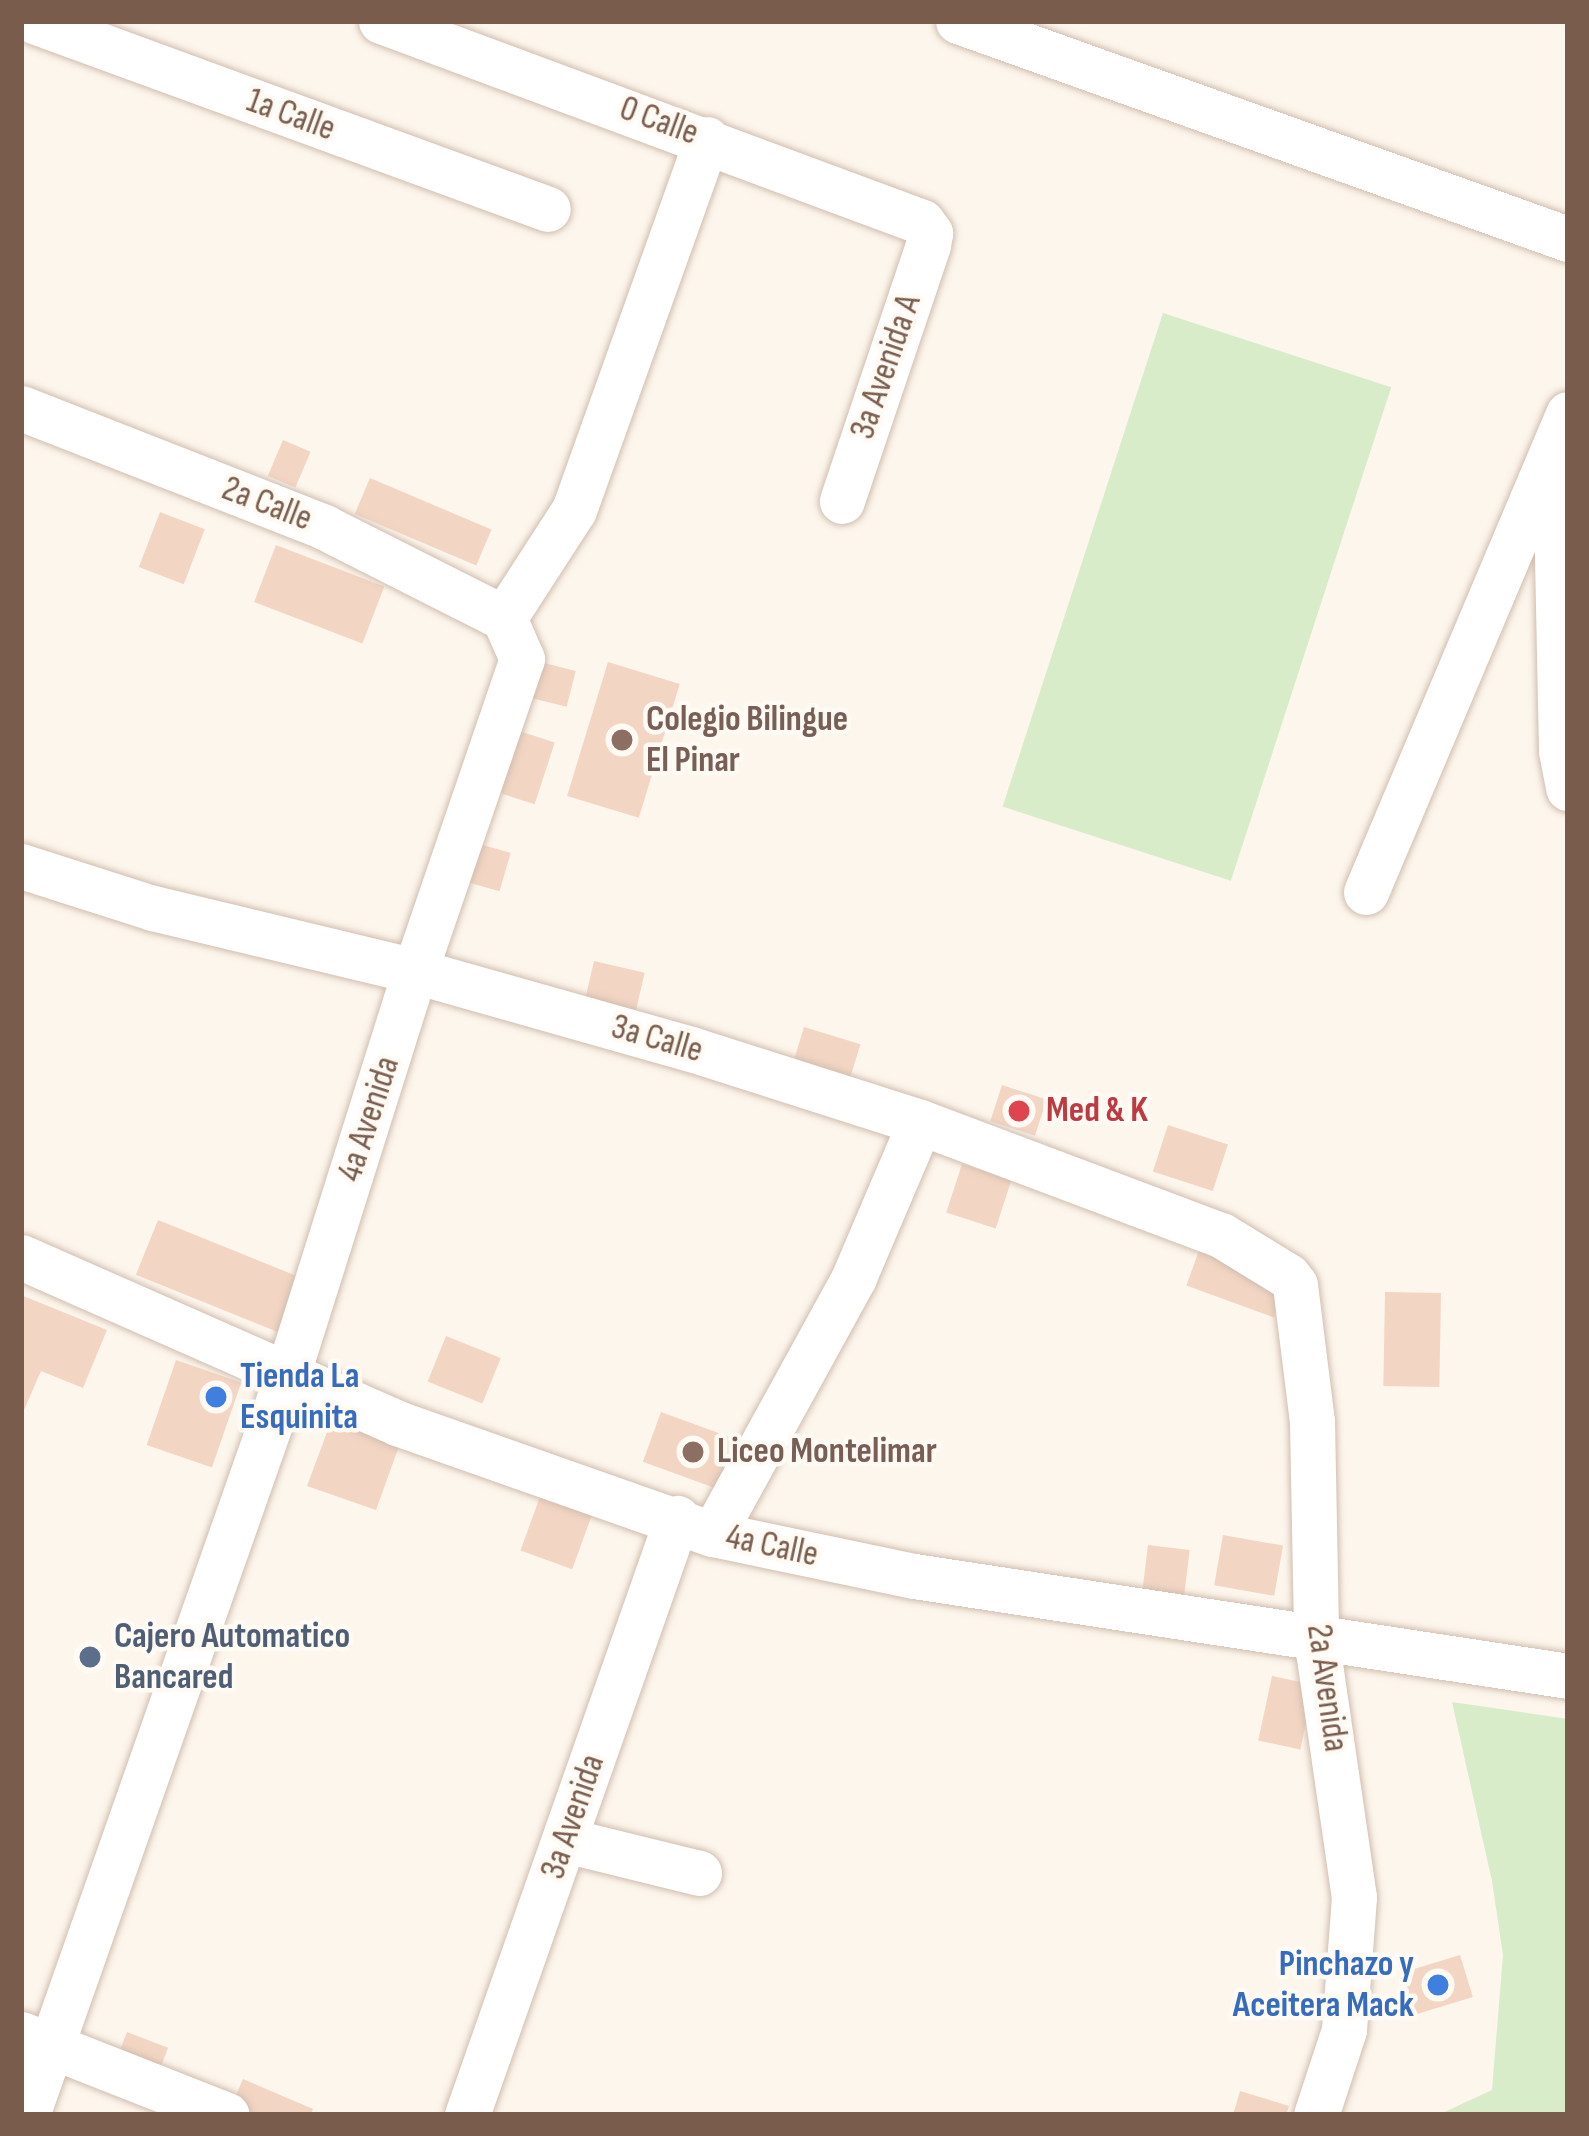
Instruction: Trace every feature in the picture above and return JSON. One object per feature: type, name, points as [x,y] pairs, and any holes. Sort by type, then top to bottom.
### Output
[{"type":"street","name":"0 Calle","points":[[381,21],[922,222],[930,233]]},
{"type":"street","points":[[958,21],[1568,239]]},
{"type":"street","name":"1a Calle","points":[[40,22],[548,208]]},
{"type":"street","points":[[504,618],[574,510],[707,139]]},
{"type":"street","name":"3a Avenida A","points":[[842,501],[930,233]]},
{"type":"street","name":"2a Calle","points":[[21,408],[324,526],[504,618]]},
{"type":"street","points":[[1561,431],[1561,751],[1568,788]]},
{"type":"street","points":[[1366,892],[1561,431]]},
{"type":"street","name":"4a Avenida","points":[[27,2115],[37,2040],[287,1376],[415,970],[522,659],[504,618]]},
{"type":"street","name":"3a Calle","points":[[21,866],[153,908],[415,970],[692,1049],[920,1122],[1221,1235],[1275,1265]]},
{"type":"street","name":"3a Avenida","points":[[467,2115],[566,1840],[695,1526],[854,1277],[920,1122]]},
{"type":"street","name":"4a Calle","points":[[21,1257],[397,1423],[695,1526],[914,1576],[1568,1676]]},
{"type":"street","name":"2a Avenida","points":[[1275,1265],[1295,1286],[1312,1420],[1316,1637],[1354,1897],[1344,2030],[1316,2115]]},
{"type":"street","points":[[566,1840],[699,1874]]},
{"type":"street","points":[[37,2040],[227,2115]]},
{"type":"green space","points":[[1163,313],[1391,387],[1231,881],[1003,807]]},
{"type":"green space","points":[[1452,1702],[1568,1719],[1568,2115],[1438,2115],[1492,2090],[1503,1955],[1492,1881]]},
{"type":"building","points":[[283,440],[311,452],[295,488],[268,476]]},
{"type":"building","points":[[370,478],[492,530],[476,565],[355,514]]},
{"type":"building","points":[[160,512],[205,529],[184,584],[139,567]]},
{"type":"building","points":[[276,545],[384,587],[362,644],[254,602]]},
{"type":"building","points":[[532,660],[576,671],[567,707],[523,696]]},
{"type":"building","name":"Colegio Bilingue El Pinar","points":[[608,662],[680,684],[639,818],[567,796]]},
{"type":"building","points":[[510,728],[555,743],[535,804],[490,790]]},
{"type":"building","points":[[476,843],[511,853],[500,891],[465,881]]},
{"type":"building","points":[[594,961],[645,973],[635,1014],[585,1002]]},
{"type":"building","points":[[804,1027],[860,1044],[849,1083],[792,1065]]},
{"type":"building","name":"Med & K","points":[[1002,1085],[1047,1100],[1035,1136],[990,1121]]},
{"type":"building","points":[[1168,1125],[1228,1144],[1213,1191],[1153,1172]]},
{"type":"building","points":[[962,1164],[1011,1180],[996,1229],[946,1213]]},
{"type":"building","points":[[158,1220],[309,1281],[287,1336],[136,1275]]},
{"type":"building","points":[[1200,1248],[1287,1280],[1274,1317],[1186,1286]]},
{"type":"building","points":[[1385,1292],[1441,1293],[1439,1387],[1383,1386]]},
{"type":"building","points":[[21,1295],[107,1330],[83,1388],[41,1371],[21,1417]]},
{"type":"building","points":[[446,1336],[501,1358],[482,1404],[428,1381]]},
{"type":"building","points":[[176,1360],[241,1382],[212,1468],[147,1445]]},
{"type":"building","name":"Liceo Montelimar","points":[[661,1412],[745,1442],[727,1492],[643,1462]]},
{"type":"building","points":[[350,1419],[402,1438],[376,1510],[307,1486],[329,1427]]},
{"type":"building","points":[[541,1494],[593,1513],[572,1569],[520,1550]]},
{"type":"building","points":[[1223,1535],[1283,1546],[1274,1596],[1214,1585]]},
{"type":"building","points":[[1148,1545],[1190,1550],[1184,1599],[1142,1594]]},
{"type":"building","points":[[1272,1676],[1314,1685],[1300,1749],[1258,1741]]},
{"type":"building","name":"Pinchazo y Aceitera Mack","points":[[1460,1955],[1473,1997],[1415,2015],[1403,1973]]},
{"type":"building","points":[[127,2032],[168,2048],[157,2078],[116,2062]]},
{"type":"building","points":[[243,2079],[313,2109],[310,2115],[243,2115],[230,2109]]},
{"type":"building","points":[[1240,2091],[1289,2106],[1286,2115],[1233,2115]]},
{"type":"place","name":"Colegio Bilingue El Pinar","points":[[622,740]]},
{"type":"place","name":"Med & K","points":[[1019,1111]]},
{"type":"place","name":"Tienda La Esquinita","points":[[216,1397]]},
{"type":"place","name":"Liceo Montelimar","points":[[693,1452]]},
{"type":"place","name":"Cajero Automatico Bancared","points":[[90,1657]]},
{"type":"place","name":"Pinchazo y Aceitera Mack","points":[[1438,1985]]}]
